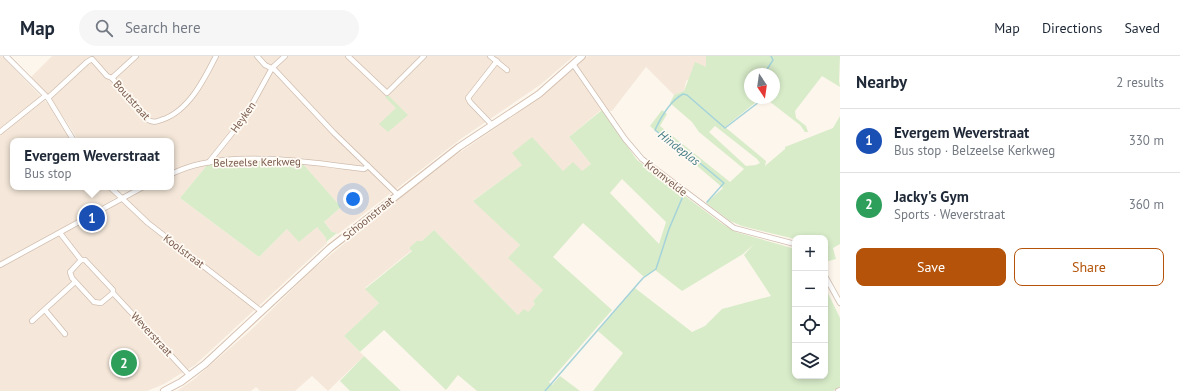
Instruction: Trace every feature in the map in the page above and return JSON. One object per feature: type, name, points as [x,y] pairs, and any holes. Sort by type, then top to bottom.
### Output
[{"type":"street","points":[[6,56],[46,97],[72,138]]},
{"type":"street","points":[[112,78],[136,56]]},
{"type":"street","name":"Boutstraat","points":[[46,97],[90,60],[96,62],[107,76],[112,78],[147,119],[156,122],[176,114],[200,86],[216,56]]},
{"type":"street","points":[[257,56],[266,65],[272,68],[397,194]]},
{"type":"street","points":[[272,68],[285,56]]},
{"type":"street","points":[[348,56],[387,93],[424,56]]},
{"type":"street","points":[[490,56],[507,70]]},
{"type":"street","name":"Schoonstraat","points":[[164,391],[190,376],[205,364],[330,248],[397,194],[459,147],[539,94],[582,56]]},
{"type":"street","points":[[492,125],[468,98],[497,61]]},
{"type":"street","name":"Kromvelde","points":[[573,64],[625,139],[642,159],[734,228],[792,243]]},
{"type":"street","name":"Heyken","points":[[209,162],[246,117],[272,68]]},
{"type":"street","points":[[0,132],[46,97]]},
{"type":"street","name":"Belzeelse Kerkweg","points":[[174,173],[209,162],[281,160],[314,162],[364,169],[368,166]]},
{"type":"street","name":"Koolstraat","points":[[113,190],[148,224],[261,311]]},
{"type":"street","points":[[0,265],[137,190]]},
{"type":"street","name":"Weverstraat","points":[[60,233],[81,260],[85,260],[190,376]]},
{"type":"street","points":[[81,260],[70,272],[75,282],[96,303],[101,303],[114,293]]},
{"type":"street","points":[[828,281],[840,303]]},
{"type":"street","points":[[32,321],[75,282]]},
{"type":"street","points":[[45,310],[66,334]]},
{"type":"shaded area","points":[[0,56],[2,56],[48,104],[70,138],[10,138],[10,190],[111,190],[117,197],[0,263]]},
{"type":"shaded area","points":[[52,56],[574,56],[540,85],[462,138],[338,234],[332,232],[324,222],[341,207],[303,164],[302,159],[269,158],[212,161],[174,172],[174,138],[77,138],[52,100],[31,77]]},
{"type":"shaded area","points":[[588,56],[706,56],[707,68],[686,81],[684,91],[674,95],[646,67],[612,111],[601,110],[569,137],[591,164],[582,171],[563,172],[522,165],[474,200],[520,245],[509,258],[543,290],[533,301],[535,304],[528,312],[518,315],[434,230],[422,241],[417,242],[409,248],[412,250],[365,288],[379,303],[344,336],[364,356],[328,391],[312,376],[295,391],[260,391],[256,387],[251,391],[177,391],[193,380],[251,330],[312,270],[397,200],[456,155],[512,117],[559,81]]},
{"type":"shaded area","points":[[208,164],[180,198],[259,257],[287,229],[317,227],[326,238],[327,243],[195,365],[164,384],[147,391],[0,391],[0,268],[141,190],[174,190],[174,175]]},
{"type":"green space","points":[[706,56],[840,56],[840,87],[822,76],[795,111],[796,118],[806,126],[808,132],[805,132],[800,125],[773,104],[780,104],[780,68],[744,68],[744,104],[754,104],[725,127],[766,161],[765,166],[785,149],[785,147],[833,128],[840,116],[840,244],[833,248],[836,259],[828,261],[828,235],[792,235],[792,238],[742,226],[730,221],[706,203],[723,188],[650,126],[662,110],[667,114],[660,126],[730,182],[744,169],[699,132],[692,122],[670,103],[674,95],[684,91],[695,62],[706,67]],"holes":[[[715,126],[760,163],[746,166],[709,132]]]},
{"type":"green space","points":[[388,95],[408,115],[388,132],[379,124],[396,108],[385,97]]},
{"type":"green space","points":[[602,110],[637,160],[721,223],[736,232],[792,248],[792,379],[828,379],[828,293],[840,318],[840,387],[833,391],[593,391],[623,353],[598,331],[635,288],[692,332],[705,326],[722,309],[771,296],[744,255],[754,244],[743,254],[682,291],[655,270],[644,277],[583,223],[553,257],[612,310],[549,382],[552,385],[560,376],[580,391],[477,391],[458,375],[446,390],[384,330],[360,352],[344,336],[379,303],[365,289],[412,251],[409,248],[417,241],[422,241],[434,230],[518,315],[524,309],[528,312],[535,304],[533,301],[543,290],[508,258],[520,245],[473,201],[522,165],[512,153],[532,137],[563,171],[573,162],[582,171],[591,164],[569,137]],"holes":[[[622,179],[666,222],[659,244],[610,193]]]},
{"type":"green space","points":[[248,161],[303,164],[341,207],[324,222],[332,232],[337,233],[326,242],[326,238],[317,227],[299,242],[287,229],[259,257],[180,198],[208,164]]},
{"type":"green space","points":[[364,356],[401,391],[350,391],[340,381]]},
{"type":"waterway","name":"Hindeplas","points":[[768,68],[773,60],[771,56]]},
{"type":"waterway","name":"Hindeplas","points":[[707,202],[724,183],[683,149],[679,149],[655,130],[660,120],[670,105],[683,94],[687,95],[725,128],[756,104]]},
{"type":"waterway","name":"Hindeplas","points":[[545,391],[643,278],[656,269],[669,229],[683,196]]},
{"type":"place","name":"Evergem Weverstraat","points":[[92,218]]},
{"type":"place","name":"Jacky's Gym","points":[[124,363]]}]
